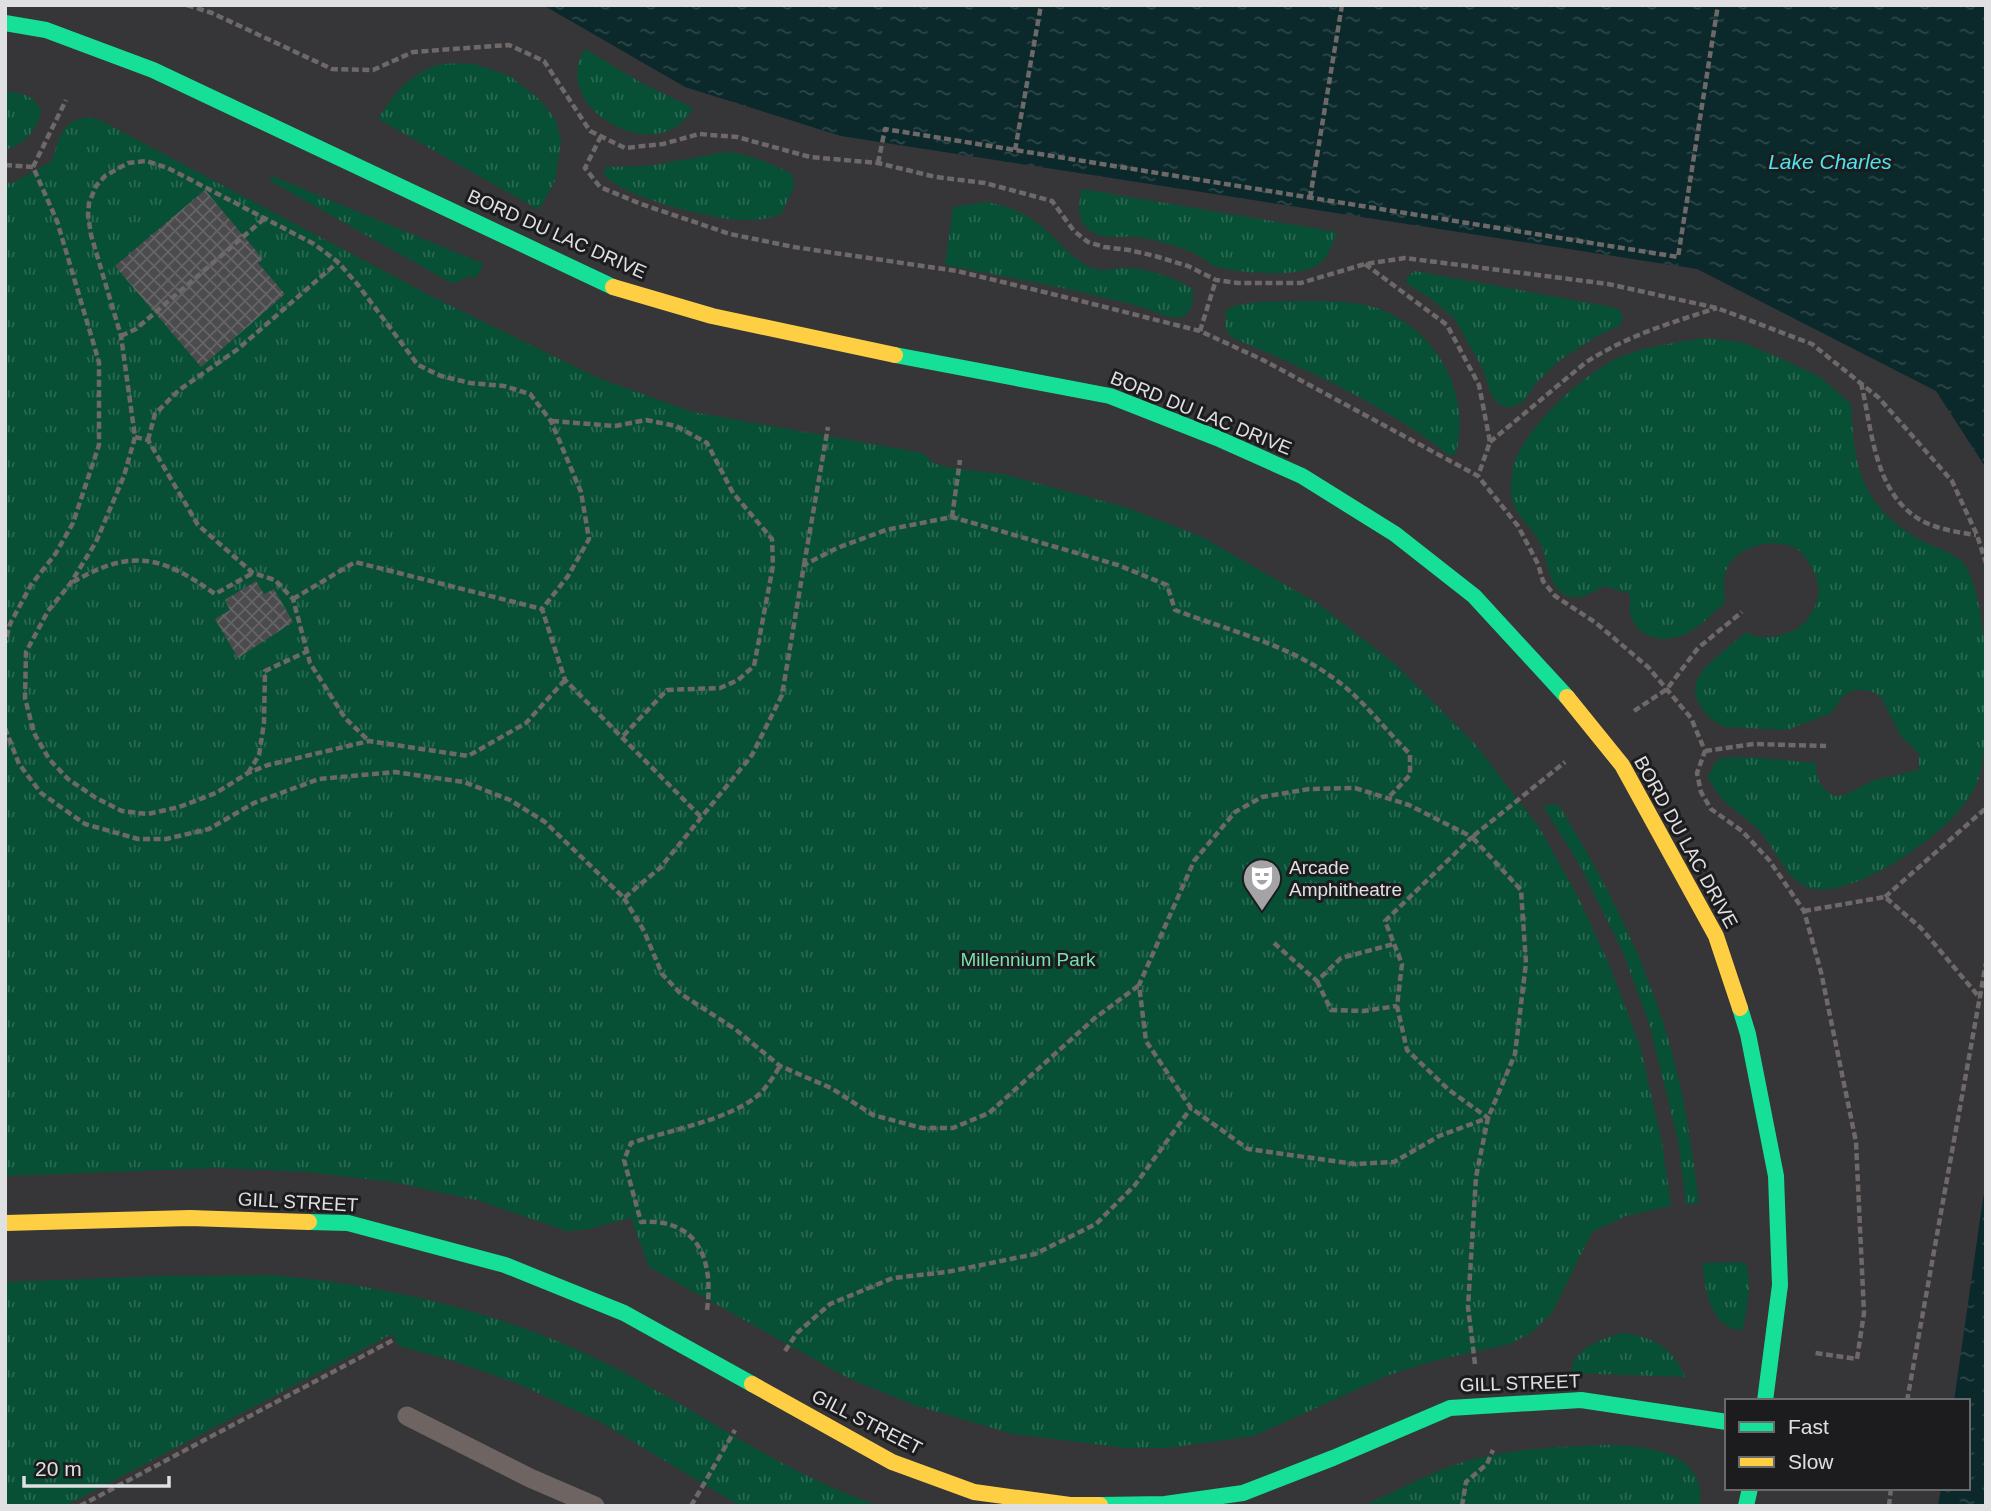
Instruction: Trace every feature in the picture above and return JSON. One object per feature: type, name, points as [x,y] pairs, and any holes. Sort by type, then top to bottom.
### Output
[{"type":"street","name":"BORD DU LAC DRIVE","points":[[5,23],[46,30],[153,70],[615,288],[761,327],[1110,396],[1217,438],[1302,476],[1395,534],[1474,596],[1555,682],[1622,765],[1716,936],[1748,1034],[1776,1176],[1780,1285],[1765,1399]]},
{"type":"street","name":"GILL STREET","points":[[5,1223],[190,1218],[348,1223],[448,1248],[505,1265],[624,1313],[891,1462],[989,1500],[1083,1505],[1165,1504],[1242,1493],[1450,1408],[1581,1400],[1725,1422]]},
{"type":"lane","points":[[407,1416],[530,1478],[594,1506]]},
{"type":"path","points":[[187,5],[212,13],[332,69],[373,70],[413,52],[509,45],[544,61],[590,131],[625,148],[663,144],[699,134],[737,137],[810,157],[878,163],[936,177],[985,183],[1052,201],[1074,231],[1088,242],[1155,256],[1188,266],[1216,280],[1301,284],[1365,264],[1405,258],[1608,284],[1717,308],[1812,344],[1879,398],[1952,481],[1977,535],[1986,563]]},
{"type":"path","points":[[1016,150],[1041,5]]},
{"type":"path","points":[[1310,198],[1342,5]]},
{"type":"path","points":[[878,163],[885,129],[1678,257],[1718,5]]},
{"type":"path","points":[[33,167],[66,100]]},
{"type":"path","points":[[601,136],[585,168],[600,187],[641,204],[730,234],[794,247],[957,271],[1200,331],[1263,360],[1478,477],[1518,526],[1538,564],[1543,581],[1555,596],[1596,623],[1648,667],[1691,718],[1704,751],[1697,773],[1701,792],[1711,808],[1742,831],[1769,860],[1804,911],[1821,972],[1856,1142],[1864,1313],[1857,1359],[1810,1353]]},
{"type":"path","points":[[542,609],[568,576],[589,539],[581,492],[551,421],[530,394],[441,376],[418,365],[338,262],[314,244],[168,168],[146,161],[128,163],[105,176],[96,186],[89,203],[88,215],[91,235],[121,336],[135,437],[124,476],[96,542],[70,584],[48,611],[26,652],[25,698],[34,733],[58,769],[96,798],[122,811],[148,814],[179,807],[216,793],[248,773],[268,765],[369,741],[468,756],[526,723],[565,680]]},
{"type":"path","points":[[5,165],[33,167]]},
{"type":"path","points":[[5,643],[10,624],[31,585],[56,553],[74,523],[99,445],[99,362],[57,221],[33,167]]},
{"type":"path","points":[[121,336],[136,329],[265,219]]},
{"type":"path","points":[[338,262],[238,349],[179,390],[155,414],[148,440],[198,525],[253,573],[275,580],[293,599],[310,663],[345,718],[369,741]]},
{"type":"path","points":[[1365,264],[1447,325],[1479,385],[1490,442],[1478,477]]},
{"type":"path","points":[[1200,331],[1216,280]]},
{"type":"path","points":[[1490,442],[1601,352],[1642,332],[1717,308]]},
{"type":"path","points":[[1861,383],[1879,466],[1897,498],[1919,519],[1952,531],[1977,535]]},
{"type":"path","points":[[551,421],[615,426],[646,420],[676,426],[706,443],[733,493],[772,539],[773,566],[754,666],[738,680],[720,688],[667,690],[622,737]]},
{"type":"path","points":[[624,898],[660,868],[752,755],[782,695],[828,427]]},
{"type":"path","points":[[135,437],[148,440]]},
{"type":"path","points":[[951,517],[960,460]]},
{"type":"path","points":[[804,565],[837,548],[886,530],[951,517],[1118,565],[1167,585],[1175,610],[1292,651],[1330,675],[1361,700],[1386,731],[1410,754],[1410,775],[1389,797]]},
{"type":"path","points":[[70,584],[104,568],[133,560],[160,562],[186,573],[215,594],[253,573]]},
{"type":"path","points":[[293,599],[355,562],[542,609]]},
{"type":"path","points":[[542,609],[565,680],[701,817]]},
{"type":"path","points":[[1488,1118],[1449,1090],[1407,1050],[1397,1006],[1402,964],[1385,921],[1472,837],[1597,735],[1667,689],[1698,648],[1742,612]]},
{"type":"path","points":[[248,773],[259,755],[264,723],[265,671],[308,651]]},
{"type":"path","points":[[5,728],[19,764],[41,793],[85,824],[138,839],[166,839],[209,829],[254,803],[319,779],[395,772],[464,782],[510,800],[545,822],[624,898],[644,931],[662,974],[681,994],[735,1029],[780,1066],[831,1088],[873,1115],[922,1128],[953,1128],[989,1113],[1095,1018],[1139,985],[1194,861],[1235,812],[1262,797],[1309,789],[1355,788],[1389,797],[1472,837],[1521,890],[1526,963],[1515,1054],[1488,1118],[1476,1177],[1468,1307],[1475,1365]]},
{"type":"path","points":[[1704,751],[1754,744],[1826,746]]},
{"type":"path","points":[[1804,911],[1885,897],[1986,808]]},
{"type":"path","points":[[1885,897],[1922,928],[1980,998]]},
{"type":"path","points":[[1274,943],[1317,981],[1331,1010],[1363,1011],[1397,1006]]},
{"type":"path","points":[[1317,981],[1341,958],[1394,944]]},
{"type":"path","points":[[1907,1399],[1986,963]]},
{"type":"path","points":[[1139,985],[1146,1041],[1191,1108],[1248,1149],[1355,1164],[1394,1162],[1439,1136],[1488,1118]]},
{"type":"path","points":[[706,1316],[710,1286],[706,1263],[697,1245],[683,1229],[661,1221],[641,1222],[624,1160],[631,1143],[689,1126],[756,1097],[780,1066]]},
{"type":"path","points":[[781,1356],[797,1333],[830,1304],[893,1278],[947,1272],[1035,1254],[1096,1224],[1135,1185],[1191,1108]]},
{"type":"path","points":[[80,1506],[393,1340]]},
{"type":"path","points":[[691,1506],[735,1430]]},
{"type":"path","points":[[1462,1506],[1466,1482],[1487,1464],[1493,1450]]},
{"type":"green space","points":[[585,49],[640,82],[693,108],[677,126],[656,134],[633,132],[612,124],[593,110],[581,91],[577,71]]},
{"type":"green space","points":[[445,64],[475,64],[510,76],[539,99],[556,120],[561,141],[555,181],[539,210],[378,119],[402,87],[417,75]]},
{"type":"green space","points":[[5,91],[31,98],[41,111],[29,136],[5,150]]},
{"type":"green space","name":"Millennium Park","points":[[88,117],[100,120],[429,295],[598,378],[693,412],[923,453],[933,463],[947,467],[1007,475],[1128,508],[1202,537],[1317,603],[1394,663],[1475,744],[1539,827],[1578,897],[1609,964],[1640,1046],[1662,1142],[1671,1206],[1626,1216],[1592,1232],[1552,1313],[1531,1333],[1510,1344],[1437,1360],[1389,1375],[1254,1436],[1167,1448],[1126,1448],[1013,1434],[914,1405],[850,1379],[649,1267],[631,1218],[585,1230],[566,1231],[480,1201],[393,1182],[307,1172],[219,1168],[5,1176],[5,181],[11,184],[52,161],[66,127]]},
{"type":"green space","points":[[726,152],[761,160],[793,175],[794,187],[781,214],[763,219],[743,220],[691,212],[629,191],[613,183],[604,174],[605,167],[649,166]]},
{"type":"green space","points":[[272,176],[484,264],[476,278],[469,276],[453,284],[272,182],[269,179]]},
{"type":"green space","points":[[1082,189],[1337,232],[1325,257],[1310,269],[1284,273],[1237,271],[1214,266],[1192,252],[1154,240],[1101,236],[1089,230],[1079,212]]},
{"type":"green space","points":[[987,202],[1012,209],[1027,217],[1090,267],[1144,270],[1161,274],[1193,289],[1188,313],[1182,317],[1172,317],[1093,295],[945,265],[953,207]]},
{"type":"green space","points":[[1415,271],[1617,308],[1623,316],[1621,325],[1597,336],[1560,360],[1537,382],[1522,403],[1510,408],[1498,404],[1490,392],[1483,369],[1454,318],[1406,283],[1408,276]]},
{"type":"green space","points":[[1308,301],[1363,304],[1383,310],[1411,326],[1426,340],[1439,356],[1455,392],[1459,412],[1456,453],[1450,456],[1373,405],[1316,375],[1231,337],[1225,328],[1226,310],[1237,305]]},
{"type":"green space","points":[[1705,338],[1741,342],[1780,358],[1820,377],[1851,404],[1858,464],[1872,497],[1898,525],[1963,563],[1972,581],[1979,606],[1986,670],[1986,703],[1985,735],[1978,781],[1965,803],[1926,841],[1884,869],[1844,886],[1818,889],[1800,883],[1787,871],[1759,830],[1723,800],[1708,778],[1712,767],[1720,759],[1727,757],[1816,763],[1820,782],[1834,796],[1845,795],[1874,780],[1919,770],[1919,754],[1900,735],[1881,697],[1871,691],[1855,690],[1844,695],[1831,713],[1787,730],[1725,727],[1712,720],[1701,708],[1695,694],[1696,682],[1705,667],[1746,632],[1763,637],[1775,636],[1792,631],[1807,620],[1818,599],[1819,590],[1814,572],[1803,554],[1795,548],[1777,543],[1758,545],[1741,553],[1726,570],[1725,603],[1686,634],[1662,639],[1646,635],[1635,624],[1630,613],[1630,594],[1604,586],[1580,597],[1570,597],[1562,593],[1552,579],[1540,543],[1512,499],[1513,467],[1522,446],[1544,417],[1572,389],[1602,367],[1626,355]]},
{"type":"green space","points":[[1558,805],[1563,812],[1606,887],[1652,992],[1669,1041],[1680,1087],[1699,1203],[1686,1205],[1678,1140],[1649,1023],[1622,950],[1578,862],[1544,808]]},
{"type":"green space","points":[[1703,1263],[1746,1264],[1749,1280],[1743,1330],[1723,1323],[1716,1315],[1707,1295],[1703,1273]]},
{"type":"green space","points":[[271,1275],[413,1296],[505,1322],[550,1338],[636,1379],[815,1480],[880,1506],[740,1506],[602,1423],[521,1385],[457,1362],[399,1346],[392,1334],[65,1506],[5,1506],[5,1282]]},
{"type":"green space","points":[[1623,1333],[1644,1337],[1661,1346],[1675,1358],[1685,1377],[1571,1373],[1572,1364],[1590,1345]]},
{"type":"green space","points":[[1615,1445],[1660,1451],[1686,1464],[1695,1475],[1700,1489],[1700,1506],[1363,1506],[1463,1462],[1505,1453]]},
{"type":"water","name":"Lake Charles","points":[[543,5],[1986,5],[1986,468],[1936,391],[1697,269],[841,136],[685,87]]},
{"type":"water","points":[[1986,1178],[1986,1506],[1938,1506],[1941,1490],[1970,1490],[1970,1399],[1954,1399]]},
{"type":"building","points":[[205,190],[263,259],[258,263],[285,294],[201,367],[115,266]]},
{"type":"building","points":[[256,581],[264,594],[274,589],[293,622],[238,658],[215,619],[230,610],[225,600]]},
{"type":"traffic: fast","points":[[5,23],[46,30],[153,70],[613,287]]},
{"type":"traffic: fast","points":[[895,355],[1110,396],[1217,438],[1302,476],[1395,534],[1474,596],[1567,697]]},
{"type":"traffic: fast","points":[[1740,1008],[1748,1034],[1776,1176],[1780,1285],[1765,1399]]},
{"type":"traffic: fast","points":[[309,1222],[348,1223],[505,1265],[624,1313],[752,1384]]},
{"type":"traffic: fast","points":[[1100,1505],[1165,1504],[1243,1493],[1450,1408],[1581,1400],[1725,1422]]},
{"type":"traffic: fast","points":[[1746,1506],[1750,1490]]},
{"type":"traffic: slow","points":[[613,287],[712,316],[895,355]]},
{"type":"traffic: slow","points":[[1567,697],[1622,765],[1716,936],[1740,1008]]},
{"type":"traffic: slow","points":[[5,1223],[190,1218],[309,1222]]},
{"type":"traffic: slow","points":[[752,1384],[892,1462],[974,1492],[1070,1505],[1100,1505]]},
{"type":"place","name":"Arcade Amphitheatre","points":[[1262,912]]}]
